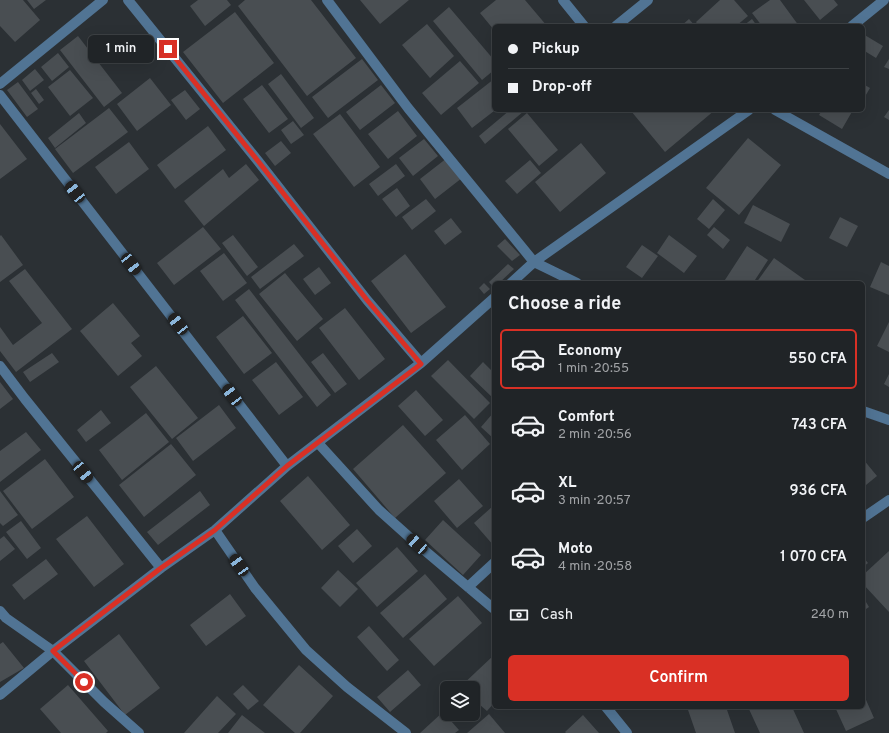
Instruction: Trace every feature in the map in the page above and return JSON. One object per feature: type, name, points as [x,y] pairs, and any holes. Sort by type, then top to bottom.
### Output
[{"type":"street","points":[[0,84],[103,0]]},
{"type":"street","points":[[128,0],[258,161],[367,300],[421,364]]},
{"type":"street","points":[[327,0],[408,108],[534,262],[573,281]]},
{"type":"street","points":[[563,0],[582,24]]},
{"type":"street","points":[[618,24],[648,0]]},
{"type":"street","points":[[854,24],[884,0]]},
{"type":"street","points":[[0,95],[287,466]]},
{"type":"street","points":[[513,281],[534,262],[746,112]]},
{"type":"street","points":[[779,112],[889,174]]},
{"type":"street","points":[[0,695],[53,651],[161,568],[215,530],[287,466],[421,364],[492,300]]},
{"type":"street","points":[[0,366],[161,568]]},
{"type":"street","points":[[865,412],[889,420]]},
{"type":"street","points":[[318,443],[379,510],[492,607]]},
{"type":"street","points":[[865,517],[889,500]]},
{"type":"street","points":[[215,530],[255,588],[306,650],[347,687],[406,733]]},
{"type":"street","points":[[468,587],[492,565]]},
{"type":"street","points":[[0,611],[6,618],[53,651],[104,702],[139,733]]},
{"type":"street","points":[[608,709],[627,733]]},
{"type":"building","points":[[0,0],[23,0],[40,20],[15,42],[0,26]]},
{"type":"building","points":[[27,0],[46,0],[34,9]]},
{"type":"building","points":[[198,0],[227,0],[231,5],[205,26],[190,6]]},
{"type":"building","points":[[245,0],[311,0],[356,58],[307,96],[238,6]]},
{"type":"building","points":[[360,0],[409,0],[380,24]]},
{"type":"building","points":[[496,0],[525,0],[545,24],[492,24],[492,28],[480,13]]},
{"type":"building","points":[[720,0],[734,0],[748,16],[738,24],[698,24],[696,22]]},
{"type":"building","points":[[770,0],[780,0],[798,24],[760,24],[752,13]]},
{"type":"building","points":[[804,0],[834,0],[838,5],[820,20]]},
{"type":"building","points":[[449,7],[492,58],[492,72],[482,80],[433,21]]},
{"type":"building","points":[[235,12],[274,63],[223,103],[183,52]]},
{"type":"building","points":[[689,19],[693,24],[683,24]]},
{"type":"building","points":[[752,19],[756,24],[746,24]]},
{"type":"building","points":[[427,24],[454,56],[430,78],[402,45]]},
{"type":"building","points":[[865,35],[883,46],[876,58],[865,51]]},
{"type":"building","points":[[78,36],[122,93],[104,107],[60,50]]},
{"type":"building","points":[[58,53],[69,67],[52,81],[41,67]]},
{"type":"building","points":[[362,59],[378,80],[328,118],[312,97]]},
{"type":"building","points":[[889,59],[889,69],[884,67]]},
{"type":"building","points":[[460,61],[479,83],[441,115],[422,93]]},
{"type":"building","points":[[35,69],[44,80],[30,91],[22,80]]},
{"type":"building","points":[[70,70],[93,98],[70,116],[48,87]]},
{"type":"building","points":[[281,74],[314,118],[301,128],[268,84]]},
{"type":"building","points":[[150,78],[171,105],[137,131],[117,104]]},
{"type":"building","points":[[492,81],[493,112],[472,128],[457,108]]},
{"type":"building","points":[[18,82],[38,109],[27,117],[7,90]]},
{"type":"building","points":[[262,85],[288,119],[269,133],[243,99]]},
{"type":"building","points":[[381,85],[395,103],[360,130],[346,112]]},
{"type":"building","points":[[865,85],[870,88],[865,97]]},
{"type":"building","points":[[36,89],[44,100],[39,104],[31,93]]},
{"type":"building","points":[[185,90],[200,109],[186,120],[171,100]]},
{"type":"building","points":[[109,108],[128,132],[73,173],[55,149]]},
{"type":"building","points":[[889,110],[889,120],[884,117]]},
{"type":"building","points":[[398,111],[417,136],[388,159],[368,134]]},
{"type":"building","points":[[508,112],[523,112],[485,144],[479,136]]},
{"type":"building","points":[[632,112],[713,112],[665,152]]},
{"type":"building","points":[[821,112],[852,112],[842,129],[819,115]]},
{"type":"building","points":[[79,113],[86,123],[55,148],[48,138]]},
{"type":"building","points":[[527,113],[558,150],[539,166],[508,129]]},
{"type":"building","points":[[340,114],[380,167],[354,187],[313,134]]},
{"type":"building","points":[[293,121],[304,135],[291,144],[281,130]]},
{"type":"building","points":[[0,124],[27,159],[0,179]]},
{"type":"building","points":[[208,126],[226,150],[175,189],[157,165]]},
{"type":"building","points":[[748,138],[781,165],[739,215],[706,188]]},
{"type":"building","points":[[424,139],[438,156],[413,176],[399,158]]},
{"type":"building","points":[[281,141],[291,153],[275,166],[265,153]]},
{"type":"building","points":[[129,142],[149,169],[116,194],[95,167]]},
{"type":"building","points":[[581,143],[606,173],[560,212],[535,182]]},
{"type":"building","points":[[447,158],[462,178],[435,199],[420,179]]},
{"type":"building","points":[[530,160],[541,173],[517,194],[505,181]]},
{"type":"building","points":[[246,164],[259,180],[204,226],[184,201],[223,169],[229,178]]},
{"type":"building","points":[[396,164],[405,176],[378,196],[369,184]]},
{"type":"building","points":[[397,188],[410,206],[396,217],[382,199]]},
{"type":"building","points":[[426,199],[436,211],[412,230],[402,217]]},
{"type":"building","points":[[713,199],[725,210],[709,229],[697,219]]},
{"type":"building","points":[[753,205],[790,224],[781,242],[744,223]]},
{"type":"building","points":[[840,217],[858,226],[847,247],[829,238]]},
{"type":"building","points":[[451,218],[462,232],[445,245],[434,231]]},
{"type":"building","points":[[203,227],[221,249],[174,285],[157,263]]},
{"type":"building","points":[[714,227],[730,240],[723,249],[707,235]]},
{"type":"building","points":[[1,235],[23,265],[0,282],[0,236]]},
{"type":"building","points":[[233,235],[258,267],[247,276],[222,243]]},
{"type":"building","points":[[669,235],[697,256],[684,273],[657,253]]},
{"type":"building","points":[[505,239],[520,255],[512,261],[497,246]]},
{"type":"building","points":[[294,244],[304,256],[260,289],[251,277]]},
{"type":"building","points":[[642,245],[658,256],[642,278],[626,267]]},
{"type":"building","points":[[747,246],[768,260],[754,281],[724,281]]},
{"type":"building","points":[[224,253],[247,283],[223,301],[200,271]]},
{"type":"building","points":[[405,254],[446,307],[411,333],[371,281]]},
{"type":"building","points":[[774,258],[805,280],[804,281],[757,281]]},
{"type":"building","points":[[881,262],[889,266],[889,295],[870,287]]},
{"type":"building","points":[[508,264],[514,269],[501,281],[492,281],[492,286],[489,282]]},
{"type":"building","points":[[319,267],[331,283],[315,295],[303,279]]},
{"type":"building","points":[[25,269],[72,329],[16,372],[0,351],[0,327],[13,345],[42,323],[9,281]]},
{"type":"building","points":[[285,273],[323,319],[297,341],[259,294]]},
{"type":"building","points":[[484,283],[490,289],[484,294],[479,288]]},
{"type":"building","points":[[249,289],[331,395],[317,407],[235,300]]},
{"type":"building","points":[[113,303],[140,336],[131,343],[142,356],[118,376],[80,331]]},
{"type":"building","points":[[345,308],[385,359],[359,380],[319,328]]},
{"type":"building","points":[[243,316],[272,353],[244,374],[216,337]]},
{"type":"building","points":[[889,322],[889,352],[877,346]]},
{"type":"building","points":[[52,353],[59,362],[30,382],[23,372]]},
{"type":"building","points":[[323,353],[347,384],[335,393],[311,362]]},
{"type":"building","points":[[448,360],[490,403],[474,419],[431,376]]},
{"type":"building","points":[[276,362],[303,397],[279,415],[252,380]]},
{"type":"building","points":[[483,362],[492,371],[492,397],[470,376]]},
{"type":"building","points":[[156,366],[198,418],[172,439],[130,387]]},
{"type":"building","points":[[889,374],[889,387],[884,384]]},
{"type":"building","points":[[0,382],[13,399],[0,409]]},
{"type":"building","points":[[416,390],[443,420],[425,436],[398,406]]},
{"type":"building","points":[[219,405],[236,428],[193,461],[176,438]]},
{"type":"building","points":[[101,410],[111,423],[86,442],[77,430]]},
{"type":"building","points":[[146,413],[169,442],[122,480],[99,450]]},
{"type":"building","points":[[492,414],[492,437],[481,427]]},
{"type":"building","points":[[465,415],[490,444],[462,470],[436,440]]},
{"type":"building","points":[[403,425],[446,473],[395,518],[353,469]]},
{"type":"building","points":[[26,432],[41,450],[0,482],[0,451]]},
{"type":"building","points":[[171,444],[196,475],[144,517],[119,485]]},
{"type":"building","points":[[45,459],[74,497],[32,529],[3,491]]},
{"type":"building","points":[[865,461],[877,476],[866,485],[865,484]]},
{"type":"building","points":[[308,476],[350,525],[322,550],[280,501]]},
{"type":"building","points":[[459,479],[483,506],[457,528],[434,501]]},
{"type":"building","points":[[0,491],[18,515],[3,526],[0,523]]},
{"type":"building","points":[[200,491],[210,505],[158,545],[147,532]]},
{"type":"building","points":[[492,507],[492,544],[474,523]]},
{"type":"building","points":[[87,516],[124,564],[94,587],[56,539]]},
{"type":"building","points":[[443,520],[481,555],[463,575],[425,540]]},
{"type":"building","points":[[21,521],[41,548],[27,559],[6,532]]},
{"type":"building","points":[[357,529],[372,546],[353,563],[338,546]]},
{"type":"building","points":[[4,536],[15,549],[0,561],[0,539]]},
{"type":"building","points":[[397,547],[418,571],[377,607],[356,583]]},
{"type":"building","points":[[889,551],[889,612],[865,586],[865,573]]},
{"type":"building","points":[[46,559],[58,574],[24,600],[12,585]]},
{"type":"building","points":[[338,570],[358,589],[340,607],[321,588]]},
{"type":"building","points":[[425,574],[447,599],[403,638],[380,613]]},
{"type":"building","points":[[230,594],[246,616],[206,646],[190,625]]},
{"type":"building","points":[[458,596],[482,623],[434,666],[409,639]]},
{"type":"building","points":[[865,600],[869,607],[865,610]]},
{"type":"building","points":[[369,626],[399,660],[387,671],[357,637]]},
{"type":"building","points":[[119,634],[160,688],[125,715],[84,661]]},
{"type":"building","points":[[3,642],[24,668],[0,682],[0,644]]},
{"type":"building","points":[[492,657],[492,705],[487,711],[480,705],[480,681],[466,681]]},
{"type":"building","points":[[299,665],[333,696],[300,733],[295,733],[263,705]]},
{"type":"building","points":[[408,670],[421,685],[390,712],[377,697]]},
{"type":"building","points":[[68,685],[108,731],[106,733],[61,733],[40,709]]},
{"type":"building","points":[[243,685],[259,701],[248,710],[233,694]]},
{"type":"building","points":[[217,696],[236,714],[218,733],[184,733]]},
{"type":"building","points":[[865,698],[874,718],[846,731],[836,709],[865,709]]},
{"type":"building","points":[[688,709],[727,709],[735,733],[696,733]]},
{"type":"building","points":[[749,709],[793,709],[804,733],[760,733]]},
{"type":"building","points":[[489,714],[505,733],[467,733]]},
{"type":"building","points":[[242,715],[265,733],[228,733]]},
{"type":"building","points":[[440,715],[440,721],[451,721],[459,730],[455,733],[420,733]]},
{"type":"building","points":[[583,715],[599,733],[565,732]]},
{"type":"route","points":[[84,682],[53,651],[161,568],[215,530],[287,466],[421,364],[367,300],[168,49]]}]
